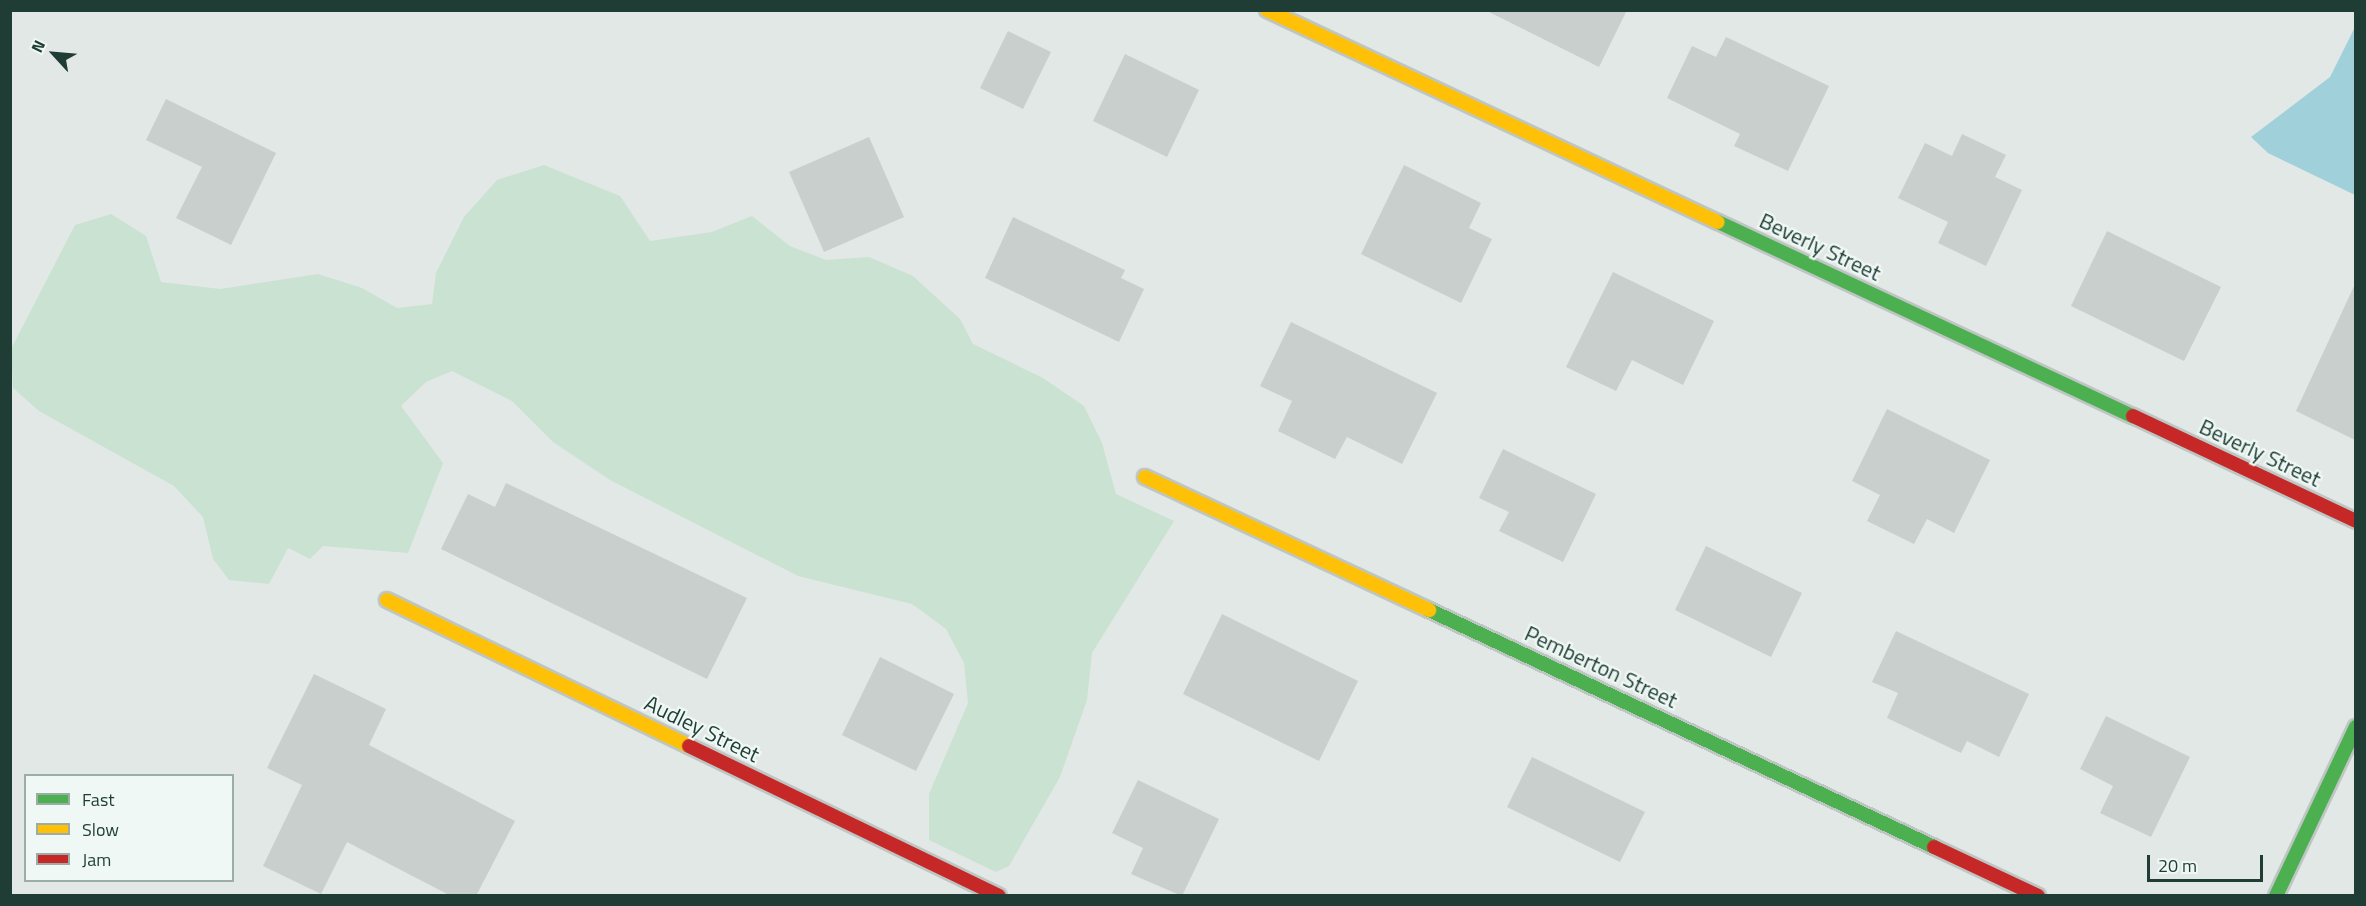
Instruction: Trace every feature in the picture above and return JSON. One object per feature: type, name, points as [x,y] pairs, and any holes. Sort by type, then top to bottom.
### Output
[{"type":"street","name":"Beverly Street","points":[[1267,10],[2355,521]]},
{"type":"street","name":"Pemberton Street","points":[[1145,477],[2038,896]]},
{"type":"street","name":"Audley Street","points":[[387,600],[999,896]]},
{"type":"street","points":[[2276,896],[2355,727]]},
{"type":"green space","points":[[544,165],[620,196],[650,241],[712,232],[752,216],[790,246],[826,260],[869,257],[913,276],[960,319],[973,344],[1043,378],[1084,406],[1102,443],[1116,494],[1174,521],[1092,653],[1087,700],[1060,777],[1009,866],[996,872],[929,840],[929,794],[968,703],[964,663],[946,629],[912,604],[798,576],[610,480],[553,442],[512,401],[452,371],[426,382],[401,406],[443,463],[408,553],[323,546],[310,559],[288,548],[269,584],[229,580],[213,559],[203,517],[174,486],[39,411],[13,388],[11,349],[75,225],[111,214],[146,236],[161,282],[220,289],[318,274],[362,288],[397,308],[432,304],[436,273],[464,217],[497,180]]},
{"type":"water","points":[[2355,27],[2355,195],[2268,153],[2251,137],[2330,77]]},
{"type":"building","points":[[1485,10],[1627,10],[1599,67]]},
{"type":"building","points":[[1008,31],[1051,52],[1023,109],[980,88]]},
{"type":"building","points":[[1726,37],[1829,86],[1788,171],[1734,146],[1740,134],[1667,98],[1692,46],[1716,57]]},
{"type":"building","points":[[1125,54],[1199,90],[1167,157],[1093,121]]},
{"type":"building","points":[[166,99],[276,153],[231,245],[176,218],[202,167],[146,140]]},
{"type":"building","points":[[1962,134],[2006,155],[1995,177],[2022,190],[1986,266],[1938,243],[1948,222],[1898,198],[1925,143],[1952,156]]},
{"type":"building","points":[[869,137],[904,217],[824,252],[789,172]]},
{"type":"building","points":[[1404,165],[1481,203],[1469,228],[1492,239],[1461,303],[1361,254]]},
{"type":"building","points":[[1013,217],[1125,270],[1121,278],[1144,289],[1119,342],[985,278]]},
{"type":"building","points":[[2107,231],[2221,287],[2184,361],[2071,306]]},
{"type":"building","points":[[1613,272],[1714,321],[1683,385],[1632,360],[1616,391],[1566,367]]},
{"type":"building","points":[[2355,284],[2355,440],[2296,411]]},
{"type":"building","points":[[1291,322],[1437,393],[1402,464],[1347,437],[1335,459],[1278,431],[1292,401],[1260,386]]},
{"type":"building","points":[[1887,409],[1990,460],[1954,533],[1927,519],[1914,544],[1867,521],[1880,495],[1852,481]]},
{"type":"building","points":[[1503,449],[1596,494],[1563,562],[1499,531],[1509,512],[1479,498]]},
{"type":"building","points":[[506,483],[747,598],[707,679],[441,549],[468,494],[495,507]]},
{"type":"building","points":[[1706,546],[1802,593],[1771,657],[1675,610]]},
{"type":"building","points":[[1222,614],[1358,681],[1319,761],[1183,694]]},
{"type":"building","points":[[1896,631],[2029,694],[1999,757],[1967,741],[1961,753],[1887,718],[1898,693],[1872,682]]},
{"type":"building","points":[[880,657],[954,694],[916,771],[842,735]]},
{"type":"building","points":[[314,674],[386,709],[369,745],[515,821],[476,896],[451,896],[347,842],[321,894],[263,866],[302,785],[267,768]]},
{"type":"building","points":[[2106,716],[2190,757],[2151,837],[2100,813],[2113,786],[2080,769]]},
{"type":"building","points":[[1532,757],[1645,812],[1620,862],[1507,807]]},
{"type":"building","points":[[1138,780],[1219,819],[1182,896],[1131,874],[1143,848],[1112,833]]},
{"type":"traffic: fast","points":[[1718,222],[2133,416]]},
{"type":"traffic: fast","points":[[1429,610],[1934,847]]},
{"type":"traffic: fast","points":[[2276,896],[2356,727]]},
{"type":"traffic: slow","points":[[1267,10],[1718,222]]},
{"type":"traffic: slow","points":[[1145,477],[1429,610]]},
{"type":"traffic: slow","points":[[387,600],[689,746]]},
{"type":"traffic: jam","points":[[2133,416],[2356,521]]},
{"type":"traffic: jam","points":[[689,746],[999,896]]},
{"type":"traffic: jam","points":[[1934,847],[2038,896]]}]
